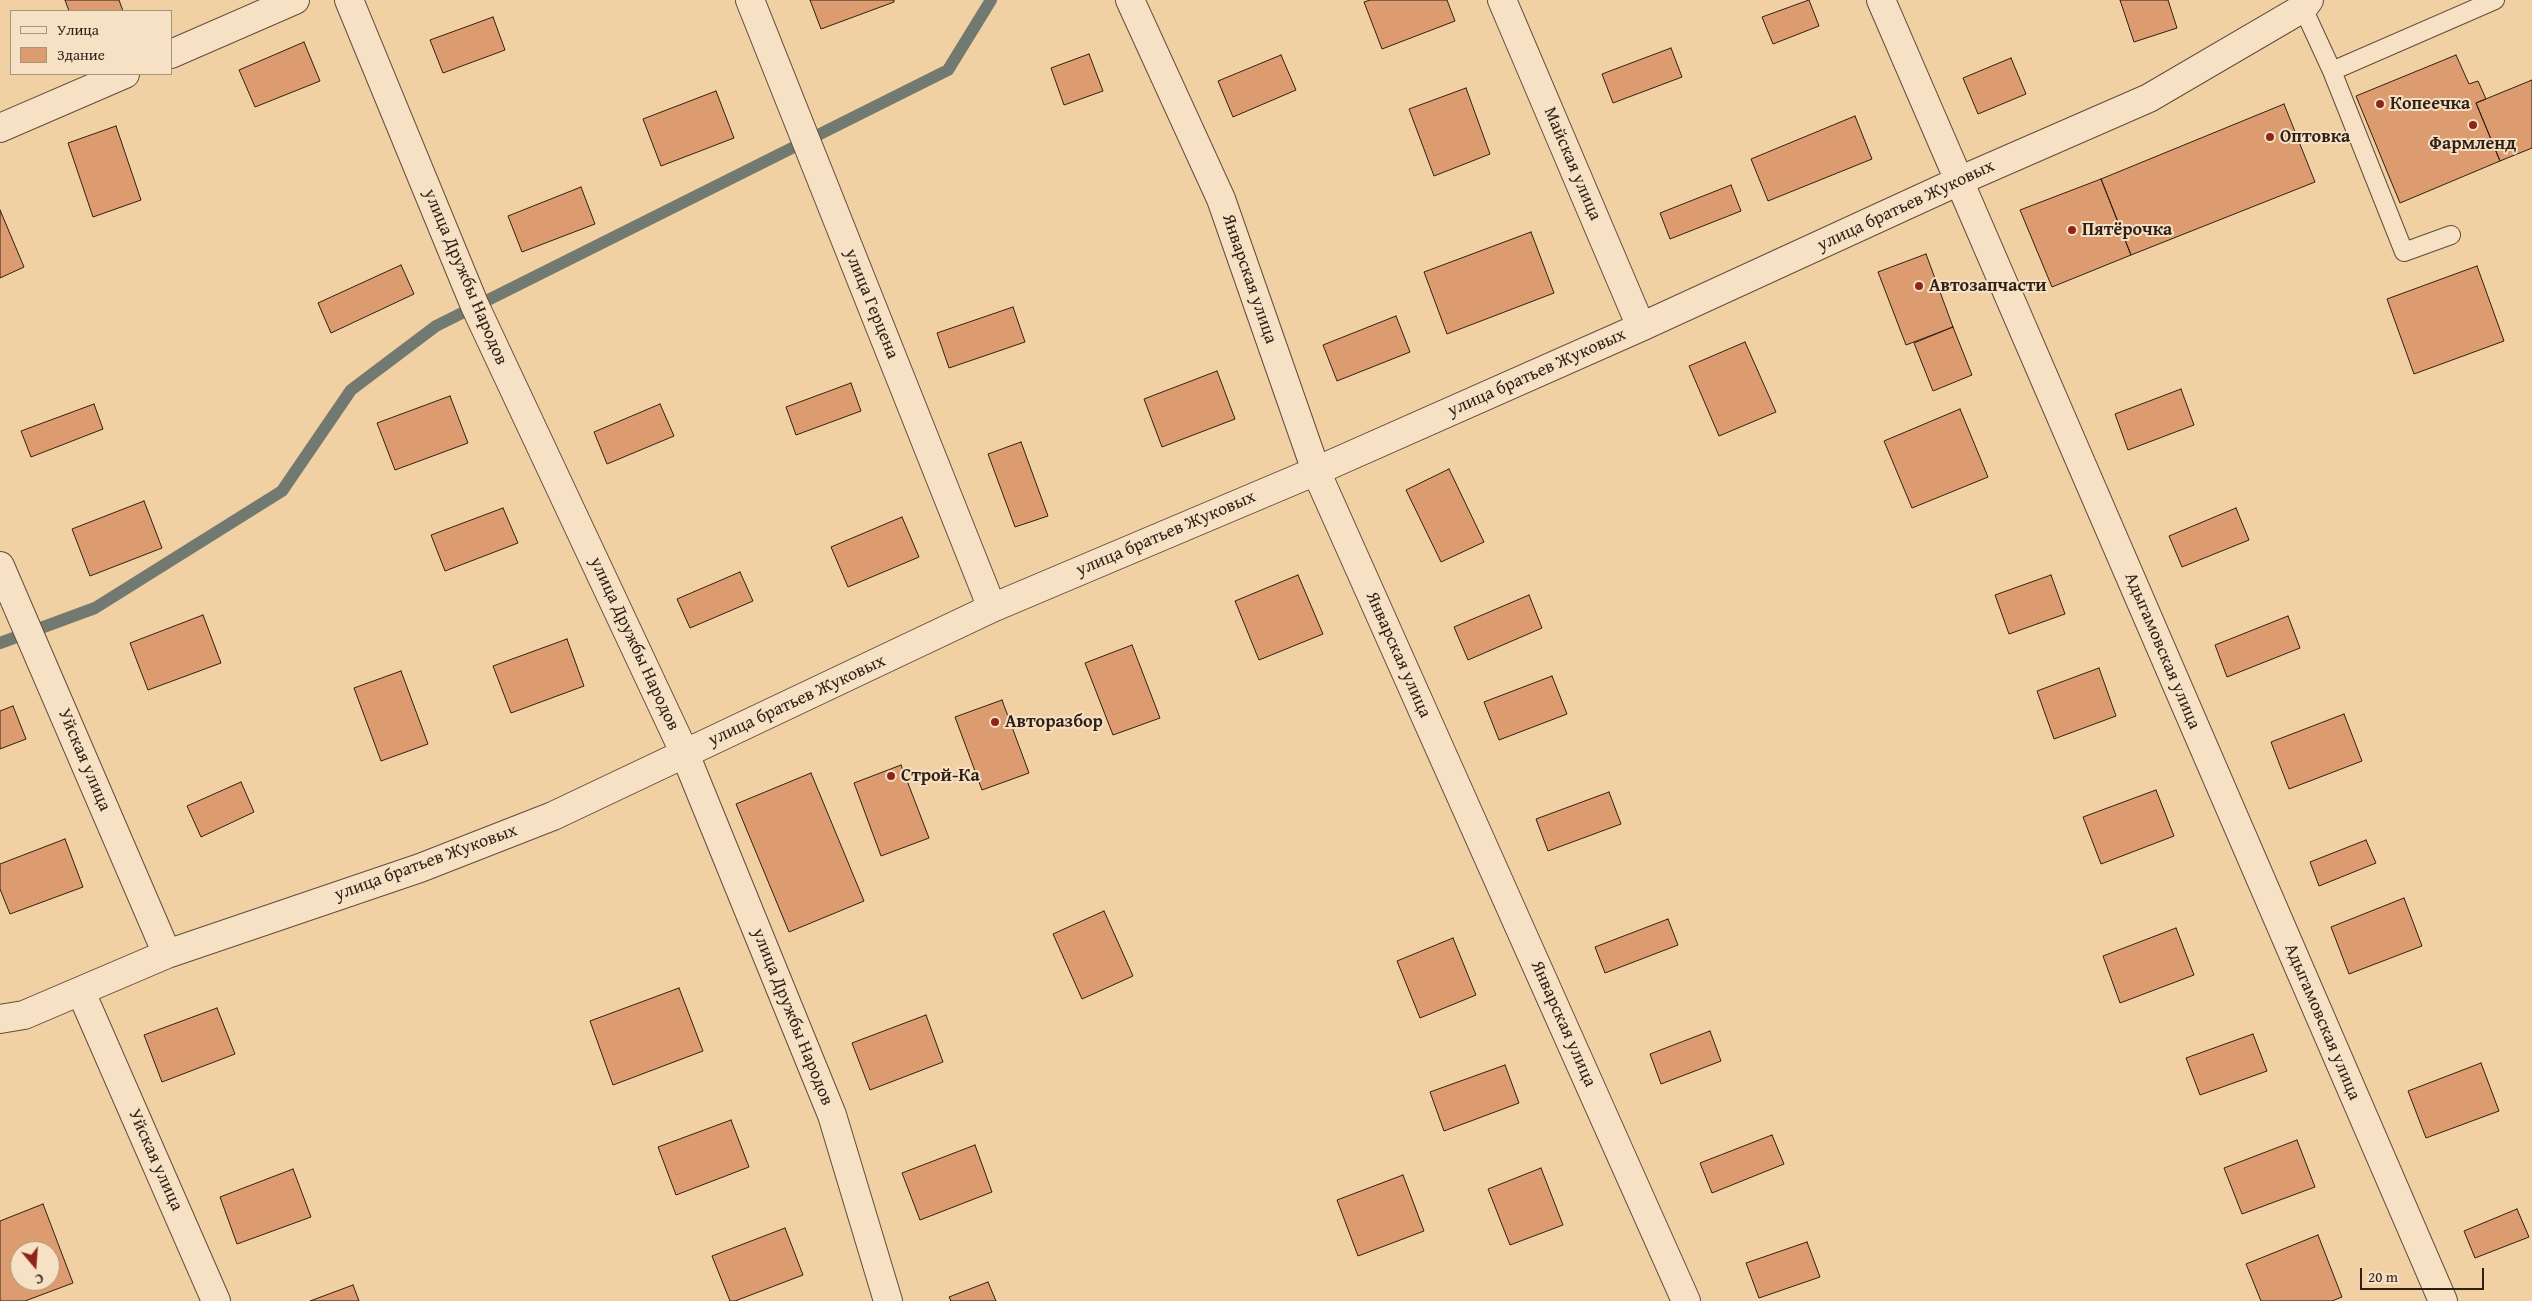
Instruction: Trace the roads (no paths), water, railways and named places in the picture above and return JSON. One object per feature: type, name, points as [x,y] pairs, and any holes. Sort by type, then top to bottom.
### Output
[{"type":"street","points":[[172,54],[295,0]]},
{"type":"street","name":"улица Дружбы Народов","points":[[349,0],[475,306],[685,754],[832,1115],[888,1301]]},
{"type":"street","name":"улица Герцена","points":[[750,0],[992,608]]},
{"type":"street","name":"Январская улица","points":[[1130,0],[1221,199],[1316,471],[1686,1301]]},
{"type":"street","name":"Майская улица","points":[[1502,0],[1641,327]]},
{"type":"street","name":"Адыгамовская улица","points":[[1881,0],[2442,1301]]},
{"type":"street","name":"улица братьев Жуковых","points":[[0,1019],[24,1015],[167,954],[429,864],[553,816],[992,608],[1316,471],[1641,327],[1959,180],[2149,98],[2306,4]]},
{"type":"street","points":[[0,128],[122,75]]},
{"type":"street","name":"Уйская улица","points":[[0,566],[167,954]]},
{"type":"street","name":"Уйская улица","points":[[81,992],[216,1301]]},
{"type":"lane","points":[[2332,71],[2496,0]]},
{"type":"lane","points":[[2306,4],[2404,252],[2451,235]]},
{"type":"waterway","points":[[0,643],[95,608],[282,491],[351,390],[436,326],[948,70],[991,0]]},
{"type":"place","name":"Копеечка","points":[[2380,104]]},
{"type":"place","name":"Фармленд","points":[[2473,125]]},
{"type":"place","name":"Оптовка","points":[[2270,137]]},
{"type":"place","name":"Пятёрочка","points":[[2072,230]]},
{"type":"place","name":"Автозапчасти","points":[[1919,286]]},
{"type":"place","name":"Авторазбор","points":[[995,722]]},
{"type":"place","name":"Строй-Ка","points":[[891,776]]}]
